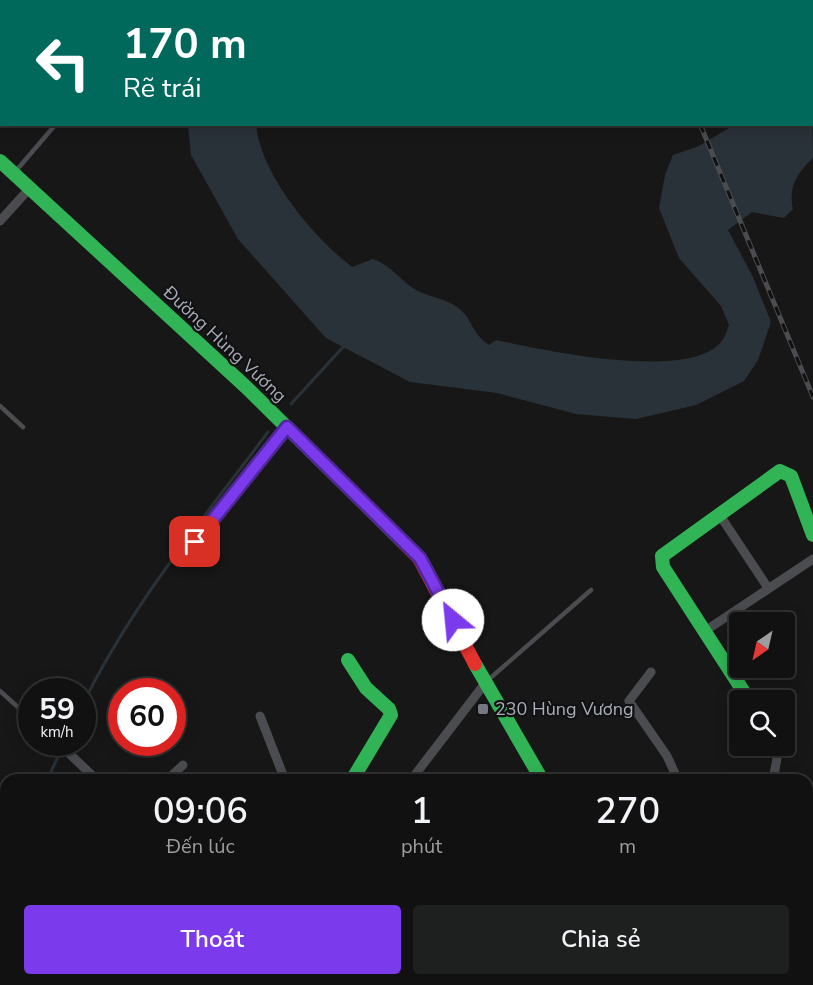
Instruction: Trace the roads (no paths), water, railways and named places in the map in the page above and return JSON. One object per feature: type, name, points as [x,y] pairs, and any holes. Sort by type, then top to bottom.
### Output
[{"type":"main road","name":"Đường Hùng Vương","points":[[0,161],[287,427],[420,558],[507,723],[538,774]]},
{"type":"main road","points":[[195,542],[287,427]]},
{"type":"main road","points":[[743,690],[661,561],[666,552],[718,514],[784,471],[790,476],[813,535]]},
{"type":"main road","points":[[348,660],[366,688],[389,709],[391,715],[356,774]]},
{"type":"street","points":[[0,220],[29,189]]},
{"type":"street","points":[[718,514],[768,588]]},
{"type":"street","points":[[705,631],[813,558]]},
{"type":"street","points":[[651,672],[629,701],[667,756],[675,774]]},
{"type":"street","points":[[416,774],[486,682]]},
{"type":"street","points":[[261,717],[283,774]]},
{"type":"street","points":[[71,756],[91,774]]},
{"type":"street","points":[[774,774],[777,756]]},
{"type":"street","points":[[173,774],[183,765]]},
{"type":"lane","points":[[13,174],[54,126]]},
{"type":"lane","points":[[0,406],[22,427]]},
{"type":"lane","points":[[486,682],[591,590]]},
{"type":"lane","points":[[0,691],[18,708]]},
{"type":"waterway","points":[[291,404],[344,346]]},
{"type":"waterway","points":[[96,679],[122,634],[168,565],[268,432]]},
{"type":"waterway","points":[[50,774],[58,756]]},
{"type":"railway","points":[[701,126],[813,397]]},
{"type":"place","name":"230 Hùng Vương","points":[[483,709]]}]
